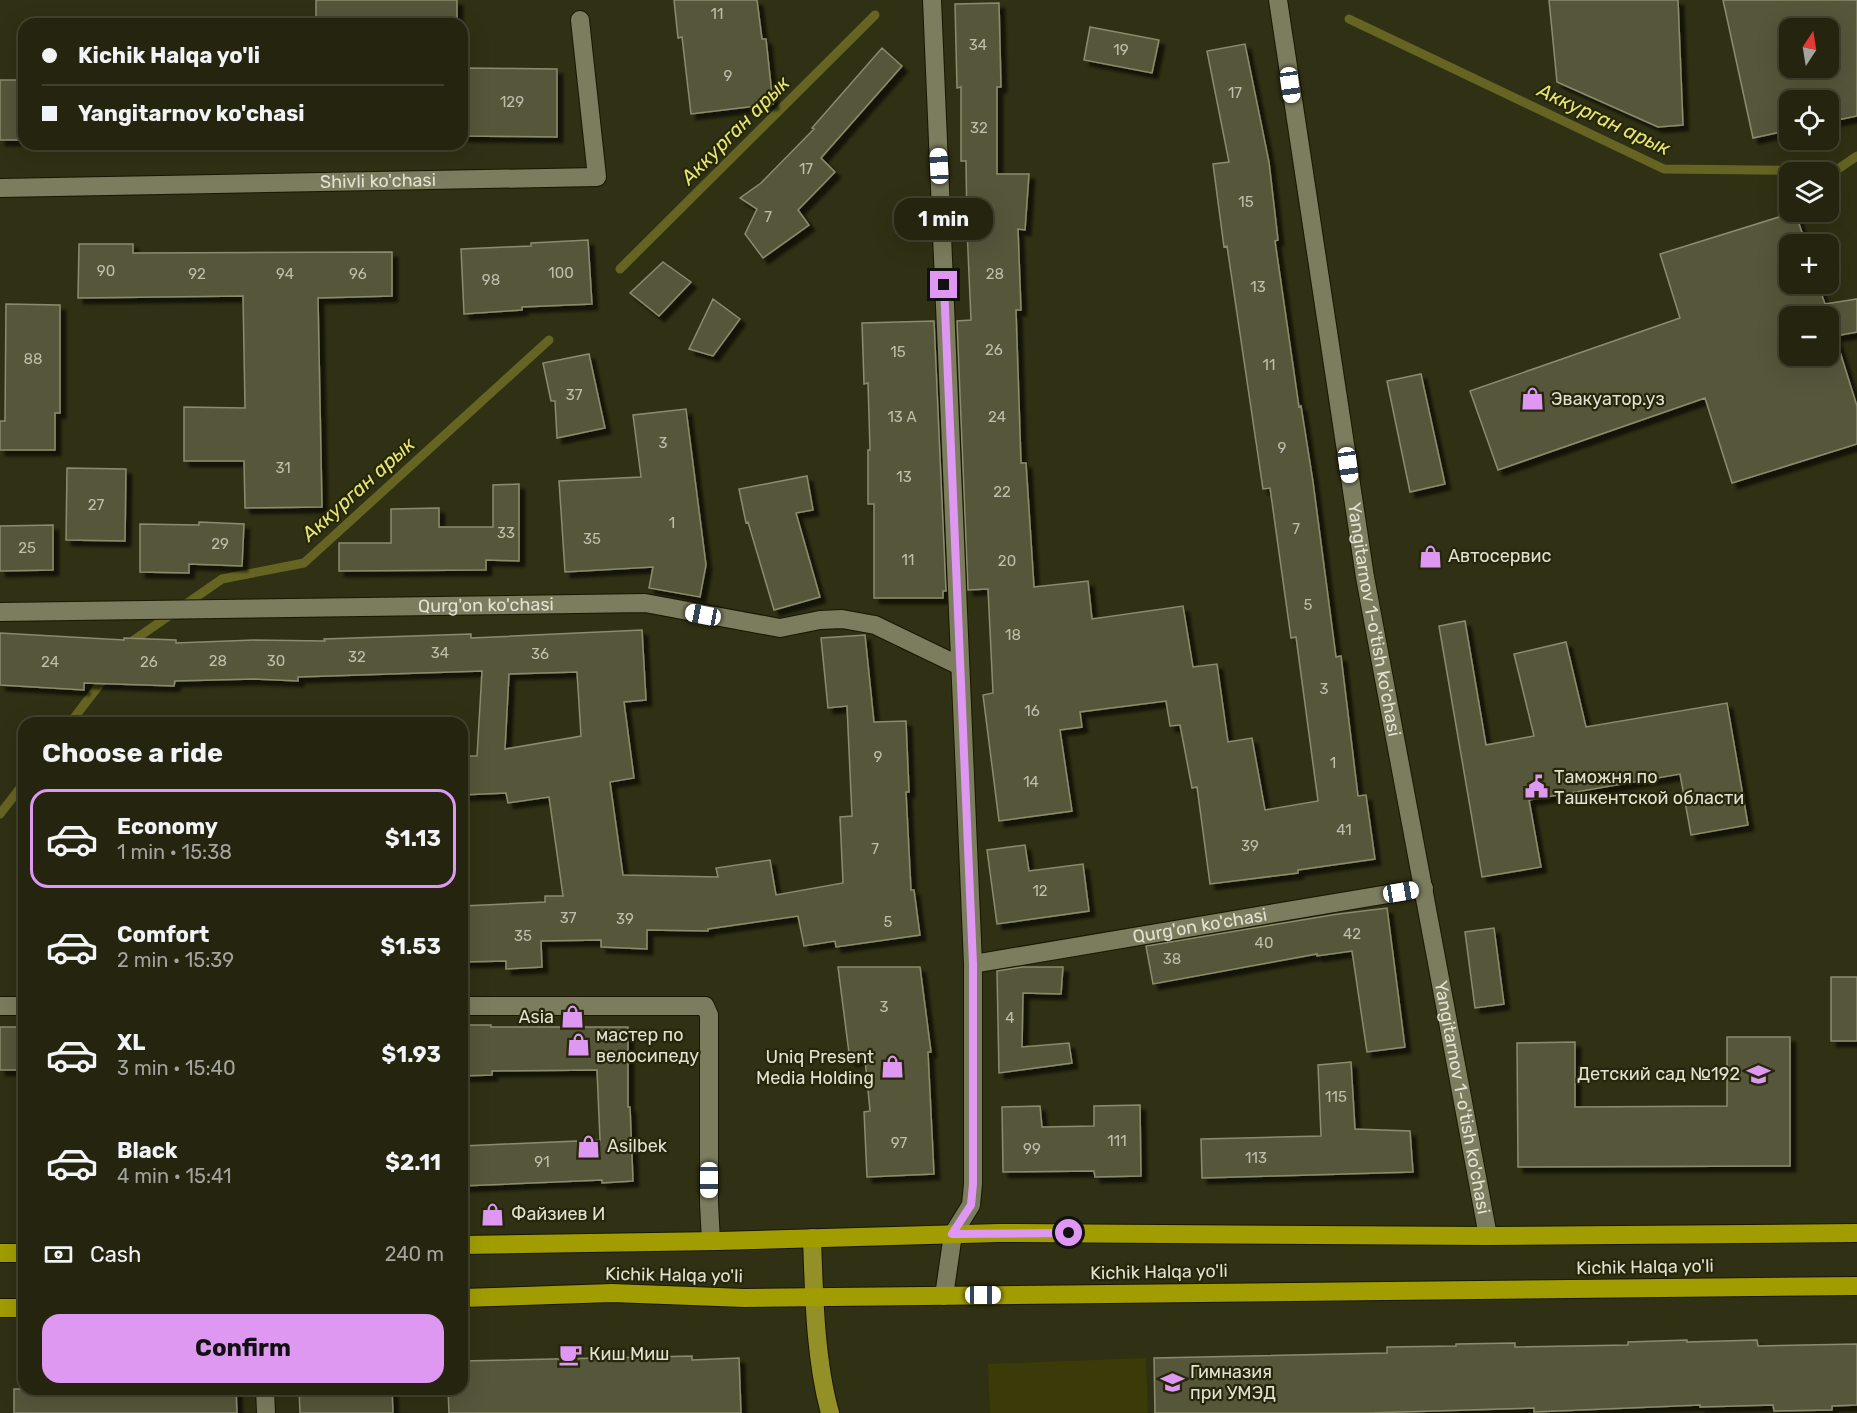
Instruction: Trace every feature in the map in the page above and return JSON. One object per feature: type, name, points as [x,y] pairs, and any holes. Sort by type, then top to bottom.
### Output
[{"type":"highway","name":"Kichik Halqa yo'li","points":[[468,1245],[1022,1232],[1488,1236],[1857,1233]]},
{"type":"highway","points":[[0,1253],[18,1253]]},
{"type":"highway","name":"Kichik Halqa yo'li","points":[[468,1298],[612,1293],[709,1298],[1857,1286]]},
{"type":"highway","points":[[0,1308],[18,1308]]},
{"type":"main road","points":[[812,1238],[814,1297],[823,1389],[830,1413]]},
{"type":"street","points":[[932,0],[973,964],[973,1184],[971,1205],[952,1234],[944,1296]]},
{"type":"street","name":"Yangitarnov 1-o'tish ko'chasi","points":[[1278,0],[1365,577],[1488,1236]]},
{"type":"street","name":"Shivli ko'chasi","points":[[0,188],[597,177],[580,21]]},
{"type":"street","name":"Qurg'on ko'chasi","points":[[0,612],[645,603],[780,628],[820,620],[842,619],[864,623],[960,666]]},
{"type":"street","name":"Qurg'on ko'chasi","points":[[973,964],[1424,888]]},
{"type":"street","points":[[0,1006],[18,1006]]},
{"type":"street","points":[[468,1006],[705,1006],[709,1015],[711,1241]]},
{"type":"street","points":[[266,1395],[266,1413]]},
{"type":"shaded area","points":[[1146,1358],[1148,1413],[990,1413],[988,1364]]},
{"type":"building","points":[[316,0],[457,0],[457,18],[316,18]]},
{"type":"building","points":[[674,0],[757,0],[762,39],[766,39],[773,104],[691,114],[682,37],[678,38]]},
{"type":"building","points":[[1549,0],[1678,0],[1683,125],[1658,127],[1557,82]]},
{"type":"building","points":[[1723,0],[1857,0],[1857,116],[1839,120],[1839,90],[1779,90],[1779,132],[1753,138]]},
{"type":"building","points":[[999,3],[1001,87],[997,87],[997,174],[1029,174],[1025,230],[1018,229],[1021,310],[1016,310],[1021,463],[1026,463],[1034,587],[1088,581],[1092,619],[1183,606],[1193,667],[1217,664],[1228,742],[1252,738],[1265,810],[1318,801],[1296,637],[1291,638],[1270,488],[1263,489],[1213,164],[1229,162],[1207,51],[1245,44],[1269,162],[1278,240],[1275,241],[1299,407],[1301,406],[1313,482],[1336,657],[1341,656],[1358,796],[1366,795],[1375,859],[1298,870],[1298,873],[1210,884],[1197,787],[1192,788],[1180,725],[1170,726],[1166,701],[1080,712],[1082,727],[1060,730],[1072,811],[999,821],[983,695],[993,693],[988,589],[968,590],[957,321],[971,320],[966,161],[961,161],[961,87],[957,88],[955,4]]},
{"type":"building","points":[[1090,27],[1159,40],[1152,73],[1084,60]]},
{"type":"building","points":[[882,48],[902,66],[821,158],[835,172],[798,210],[809,225],[763,258],[745,234],[757,209],[740,198],[761,183],[814,129],[812,128]]},
{"type":"building","points":[[468,68],[557,69],[557,137],[468,136]]},
{"type":"building","points":[[0,80],[18,80],[18,140],[0,140]]},
{"type":"building","points":[[1779,217],[1779,222],[1798,222],[1803,234],[1779,234],[1779,294],[1822,294],[1825,304],[1857,299],[1857,332],[1839,335],[1839,306],[1779,306],[1779,366],[1839,366],[1839,349],[1857,406],[1857,444],[1732,483],[1705,398],[1498,470],[1470,391],[1680,318],[1660,254]]},
{"type":"building","points":[[588,240],[592,304],[522,307],[522,310],[464,314],[461,249],[531,246],[531,243]]},
{"type":"building","points":[[79,244],[133,244],[133,253],[392,252],[392,296],[318,298],[322,507],[245,508],[244,461],[184,461],[184,407],[245,408],[243,296],[78,298]]},
{"type":"building","points":[[663,262],[691,282],[659,316],[630,293]]},
{"type":"building","points":[[713,299],[740,319],[713,356],[689,349]]},
{"type":"building","points":[[6,304],[60,305],[60,413],[55,413],[55,450],[0,450],[0,421],[5,421]]},
{"type":"building","points":[[934,321],[946,591],[943,591],[943,598],[874,598],[874,504],[868,504],[868,450],[870,450],[868,383],[864,384],[862,323]]},
{"type":"building","points":[[589,354],[605,428],[557,438],[555,401],[551,401],[543,363]]},
{"type":"building","points":[[1421,374],[1445,484],[1410,492],[1387,381]]},
{"type":"building","points":[[686,409],[706,565],[700,597],[649,588],[653,567],[565,572],[559,481],[641,477],[633,415]]},
{"type":"building","points":[[67,468],[126,469],[125,541],[66,540]]},
{"type":"building","points":[[807,476],[813,510],[796,513],[820,597],[774,610],[748,522],[746,523],[739,489]]},
{"type":"building","points":[[519,484],[519,561],[486,560],[486,570],[339,571],[339,543],[391,543],[391,509],[439,508],[439,527],[493,527],[493,485]]},
{"type":"building","points":[[199,522],[244,524],[242,566],[189,564],[189,573],[140,572],[140,524],[199,525]]},
{"type":"building","points":[[53,525],[53,570],[0,571],[0,526]]},
{"type":"building","name":"Таможня по Ташкентской области","points":[[1465,621],[1486,745],[1534,736],[1514,654],[1566,642],[1586,727],[1727,703],[1748,825],[1691,835],[1680,774],[1529,800],[1541,867],[1482,877],[1439,626]]},
{"type":"building","points":[[642,630],[646,700],[624,702],[634,778],[610,782],[623,875],[718,877],[716,868],[770,860],[776,895],[843,883],[840,817],[852,816],[847,706],[828,708],[821,638],[865,635],[874,722],[906,721],[909,792],[906,792],[911,890],[914,890],[920,935],[836,947],[835,941],[804,946],[798,916],[708,929],[708,931],[647,930],[647,949],[601,947],[601,940],[541,941],[542,967],[506,969],[506,961],[468,962],[468,906],[545,902],[545,896],[563,896],[549,797],[508,803],[506,793],[468,795],[468,756],[477,756],[482,671],[298,677],[298,681],[254,679],[175,681],[174,686],[84,683],[84,690],[0,685],[0,633],[124,640],[124,638],[176,640],[176,643],[254,640],[325,641],[324,639],[471,634],[471,638]],"holes":[[[577,672],[581,736],[505,749],[509,674]]]},
{"type":"building","points":[[1025,845],[1029,871],[1083,864],[1089,911],[997,924],[987,850]]},
{"type":"building","points":[[1387,908],[1405,1047],[1367,1052],[1352,951],[1317,956],[1317,954],[1153,984],[1146,946]]},
{"type":"building","points":[[1494,928],[1504,1004],[1475,1008],[1465,932]]},
{"type":"building","points":[[838,967],[920,967],[931,1052],[928,1052],[934,1174],[867,1177],[864,1112],[870,1111],[865,1059],[850,1061]]},
{"type":"building","points":[[1022,967],[1063,967],[1061,994],[1023,993],[1022,1047],[1069,1043],[1072,1063],[999,1073],[997,971]]},
{"type":"building","points":[[1831,977],[1857,977],[1857,1041],[1831,1041]]},
{"type":"building","points":[[468,1025],[628,1027],[628,1107],[630,1107],[633,1181],[602,1183],[602,1180],[468,1186],[468,1146],[600,1140],[597,1070],[492,1071],[492,1075],[468,1076]]},
{"type":"building","points":[[0,1027],[18,1027],[18,1070],[0,1070]]},
{"type":"building","name":"Детский сад №192","points":[[1727,1037],[1790,1037],[1790,1166],[1518,1167],[1517,1043],[1575,1042],[1575,1107],[1727,1106]]},
{"type":"building","points":[[1351,1062],[1355,1129],[1410,1131],[1413,1172],[1202,1178],[1201,1139],[1321,1136],[1318,1065]]},
{"type":"building","points":[[1140,1105],[1141,1176],[1095,1177],[1094,1171],[1003,1172],[1002,1107],[1040,1106],[1042,1127],[1094,1126],[1094,1106]]},
{"type":"building","points":[[1687,1340],[1687,1342],[1757,1340],[1758,1346],[1857,1344],[1857,1405],[1832,1406],[1832,1410],[1774,1411],[1773,1405],[1700,1407],[1700,1405],[1534,1412],[1534,1408],[1368,1413],[1155,1413],[1154,1358],[1387,1353],[1387,1347],[1456,1346],[1456,1344],[1515,1343],[1515,1347],[1628,1345],[1628,1342]]},
{"type":"building","points":[[692,1356],[692,1360],[739,1358],[741,1413],[449,1413],[448,1395],[468,1395],[468,1361]]},
{"type":"building","points":[[14,1389],[18,1389],[18,1395],[236,1395],[237,1413],[14,1413]]},
{"type":"building","points":[[299,1395],[392,1395],[393,1413],[300,1413]]},
{"type":"waterway","name":"Аккурган арык","points":[[620,269],[875,15]]},
{"type":"waterway","name":"Аккурган арык","points":[[1349,19],[1664,169],[1835,171],[1857,156]]},
{"type":"waterway","name":"Аккурган арык","points":[[128,647],[134,640],[222,579],[304,563],[549,340]]},
{"type":"waterway","name":"Аккурган арык","points":[[75,717],[107,675]]},
{"type":"waterway","name":"Аккурган арык","points":[[0,814],[18,791]]},
{"type":"place","name":"Эвакуатор.уз","points":[[1533,399]]},
{"type":"place","name":"Автосервис","points":[[1430,556]]},
{"type":"place","name":"Таможня по Ташкентской области","points":[[1536,787]]},
{"type":"place","name":"Asia","points":[[572,1017]]},
{"type":"place","name":"мастер по велосипеду","points":[[578,1045]]},
{"type":"place","name":"Uniq Present Media Holding","points":[[892,1067]]},
{"type":"place","name":"Детский сад №192","points":[[1758,1074]]},
{"type":"place","name":"Asilbek","points":[[589,1146]]},
{"type":"place","name":"Файзиев И","points":[[493,1214]]},
{"type":"place","name":"Киш Миш","points":[[571,1354]]},
{"type":"place","name":"Гимназия при УМЭД","points":[[1172,1382]]},
{"type":"route","points":[[944,285],[973,964],[973,1184],[971,1205],[952,1234],[1069,1233]]}]
